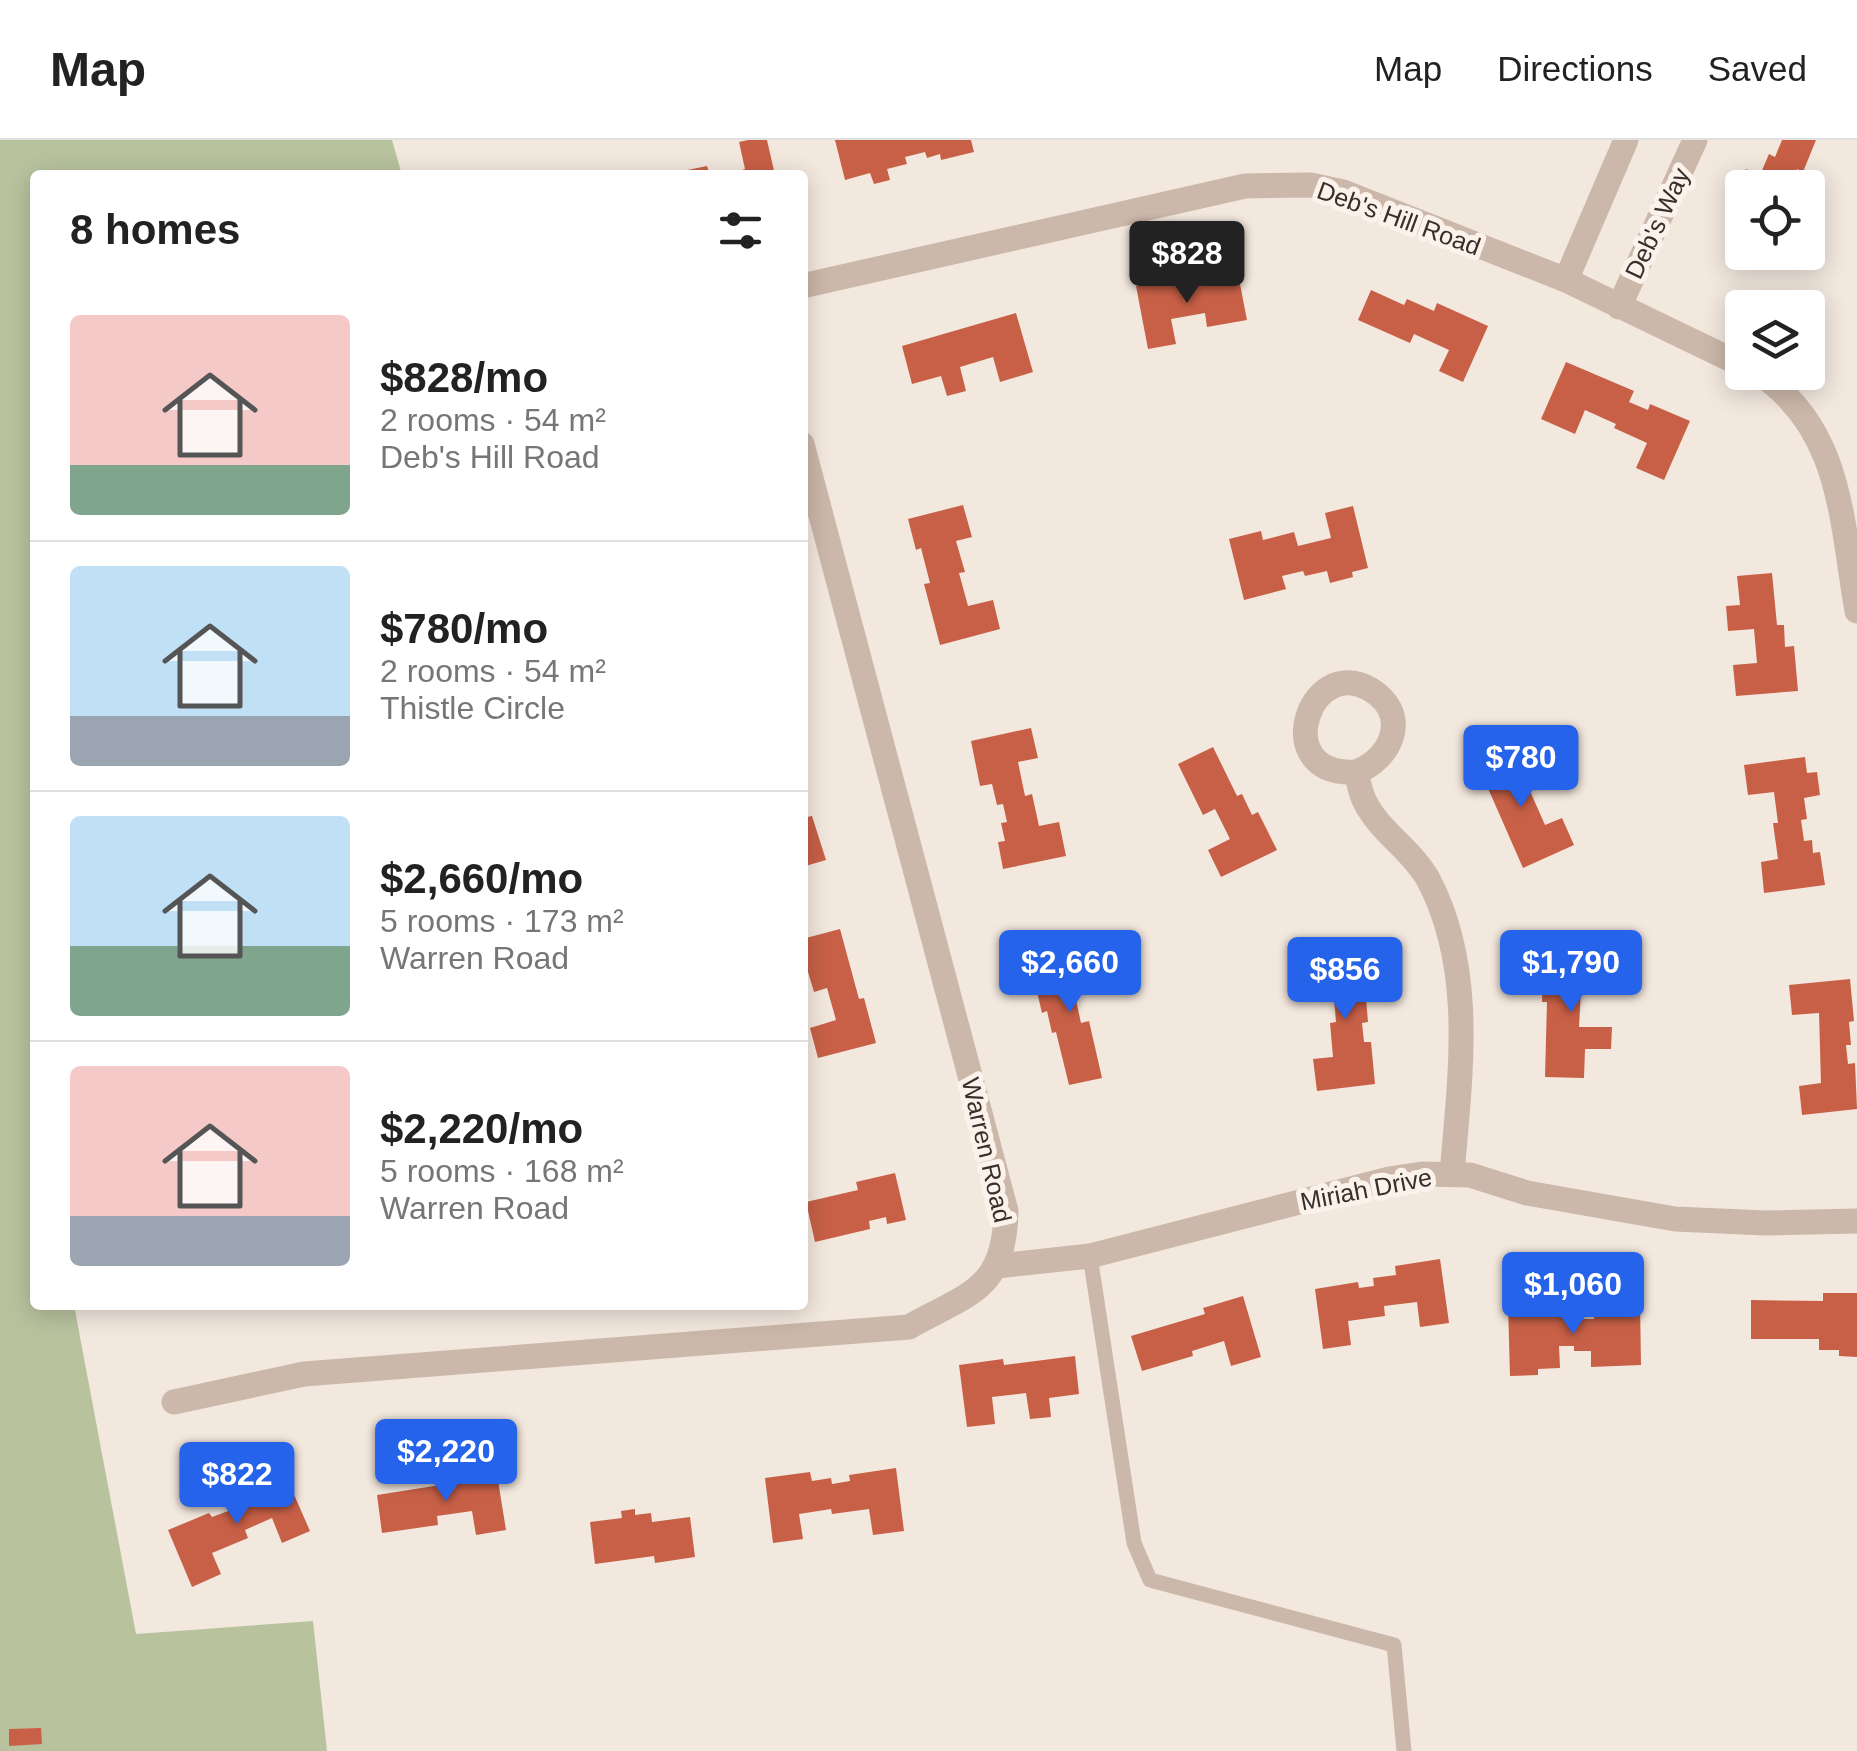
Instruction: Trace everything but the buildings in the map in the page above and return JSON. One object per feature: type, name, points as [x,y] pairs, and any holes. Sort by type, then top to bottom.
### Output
[{"type":"street","points":[[1566,280],[1626,140]]},
{"type":"street","name":"Deb's Way","points":[[1619,306],[1695,140]]},
{"type":"street","name":"Deb's Hill Road","points":[[808,285],[1245,186],[1311,185],[1344,192],[1566,280],[1725,355]]},
{"type":"street","points":[[1783,390],[1791,396],[1825,450],[1857,611]]},
{"type":"street","name":"Warren Road","points":[[808,467],[1006,1211],[1006,1242],[997,1266]]},
{"type":"street","points":[[1356,772],[1364,801],[1423,871],[1440,903],[1456,958],[1460,980],[1460,1048],[1452,1174]]},
{"type":"street","name":"Miriah Drive","points":[[997,1266],[1090,1256],[1388,1179],[1422,1174],[1470,1175],[1527,1193],[1676,1219],[1765,1223],[1857,1221]]},
{"type":"street","points":[[174,1402],[304,1374],[908,1327],[971,1294],[997,1266]]},
{"type":"lane","points":[[1090,1256],[1134,1542],[1150,1580],[1394,1645],[1404,1751]]},
{"type":"green space","points":[[0,140],[392,140],[401,170],[30,170],[30,1310],[75,1310],[136,1634],[313,1621],[327,1751],[0,1751]]}]
